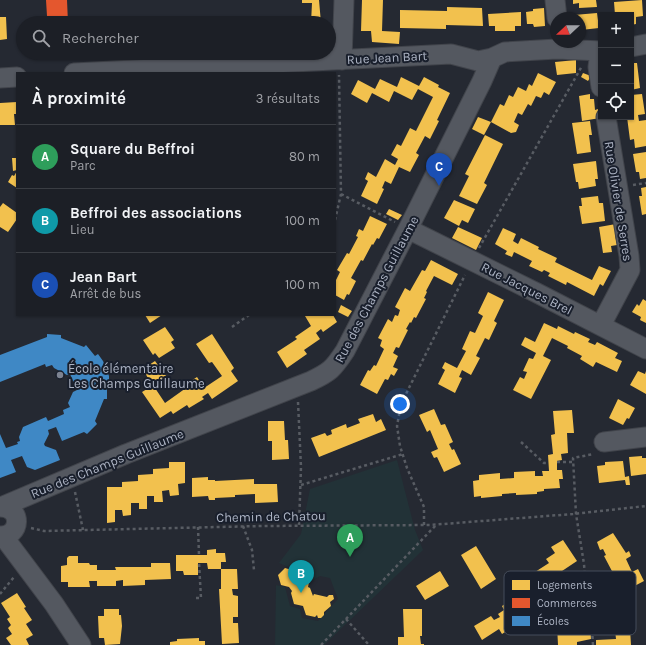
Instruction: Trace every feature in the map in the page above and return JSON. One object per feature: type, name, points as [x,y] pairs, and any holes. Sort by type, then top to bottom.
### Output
[{"type":"street","points":[[340,60],[344,0]]},
{"type":"street","points":[[555,0],[556,12]]},
{"type":"street","points":[[634,46],[646,44]]},
{"type":"street","name":"Rue Jean Bart","points":[[94,72],[451,54],[478,61],[492,58],[505,52],[550,46]]},
{"type":"street","name":"Rue Jean Bart","points":[[576,48],[596,51]]},
{"type":"street","points":[[596,51],[601,84]]},
{"type":"street","name":"Rue des Champs Guillaume","points":[[0,507],[126,454],[296,387],[326,373],[336,366],[408,229],[492,58]]},
{"type":"street","points":[[0,78],[16,77]]},
{"type":"street","name":"Rue Olivier de Serres","points":[[601,325],[630,270],[606,120]]},
{"type":"street","name":"Rue Jacques Brel","points":[[408,229],[646,349]]},
{"type":"street","points":[[604,442],[646,437]]},
{"type":"street","points":[[0,507],[5,507],[13,511],[17,524],[12,532],[1,536],[54,604],[81,645]]},
{"type":"path","points":[[424,525],[424,507],[407,468],[397,426],[401,404],[472,261],[584,61],[596,51]]},
{"type":"path","points":[[336,216],[341,194],[340,60]]},
{"type":"path","points":[[341,194],[408,229]]},
{"type":"path","points":[[232,327],[248,316]]},
{"type":"path","points":[[296,387],[300,420],[302,467],[299,526]]},
{"type":"path","points":[[521,442],[544,463],[548,463]]},
{"type":"path","points":[[585,571],[576,514],[573,458],[602,452],[604,442]]},
{"type":"path","points":[[301,485],[403,454]]},
{"type":"path","points":[[557,462],[574,462]]},
{"type":"path","points":[[64,480],[72,486],[76,495],[83,530]]},
{"type":"path","name":"Chemin de Chatou","points":[[17,524],[44,531],[243,526],[424,525],[576,514],[646,506]]},
{"type":"path","points":[[322,645],[436,524]]},
{"type":"path","points":[[243,526],[252,550],[254,570]]},
{"type":"path","points":[[198,527],[199,555]]},
{"type":"path","points":[[196,598],[201,598],[200,563]]},
{"type":"path","points":[[0,594],[25,565]]},
{"type":"path","points":[[346,619],[369,645]]},
{"type":"path","points":[[592,635],[593,645]]},
{"type":"shaded area","points":[[397,460],[415,530],[423,550],[324,645],[275,645],[276,585],[285,587],[290,606],[300,609],[302,618],[318,621],[338,599],[330,578],[320,576],[309,582],[297,580],[296,570],[279,563],[301,534],[310,489]]},
{"type":"building: Logements","points":[[302,0],[319,0],[320,16],[311,16],[312,3],[302,3]]},
{"type":"building: Logements","points":[[362,0],[383,0],[382,31],[400,32],[399,44],[372,42],[371,31],[361,31]]},
{"type":"building: Logements","points":[[573,0],[596,0],[597,7],[579,8],[579,3],[573,4]]},
{"type":"building: Logements","points":[[642,0],[643,16],[636,17],[636,24],[634,24],[634,12],[615,12],[614,2]]},
{"type":"building: Logements","points":[[447,7],[482,8],[483,26],[446,25],[446,29],[400,28],[400,10],[447,11]]},
{"type":"building: Logements","points":[[544,8],[545,26],[534,27],[533,24],[527,24],[526,12],[533,11],[533,9]]},
{"type":"building: Logements","points":[[521,12],[521,26],[515,26],[515,31],[495,31],[495,26],[489,26],[488,14]]},
{"type":"building: Logements","points":[[597,13],[598,28],[586,29],[586,14]]},
{"type":"building: Logements","points":[[0,17],[6,17],[7,39],[0,40]]},
{"type":"building: Logements","points":[[576,60],[576,73],[557,75],[555,62]]},
{"type":"building: Logements","points":[[634,63],[637,63],[640,88],[634,89]]},
{"type":"building: Logements","points":[[538,73],[556,82],[549,95],[544,92],[541,98],[536,96],[531,106],[528,104],[522,115],[518,113],[514,122],[519,125],[516,132],[511,133],[491,122],[500,104],[504,106],[509,95],[513,97],[518,87],[526,91],[529,84],[532,86]]},
{"type":"building: Logements","points":[[583,73],[591,76],[588,81],[581,77]]},
{"type":"building: Logements","points":[[401,77],[419,86],[424,77],[450,93],[430,139],[425,136],[416,153],[419,155],[410,172],[399,167],[391,184],[385,181],[382,188],[384,189],[377,204],[361,196],[368,181],[365,179],[368,172],[376,177],[385,159],[395,165],[398,159],[391,155],[397,144],[401,146],[410,128],[416,131],[433,97],[418,89],[412,100],[394,91],[389,102],[372,93],[367,103],[351,94],[358,80],[375,89],[380,79],[397,87]]},
{"type":"building: Logements","points":[[590,94],[590,99],[594,99],[595,110],[598,109],[598,118],[582,121],[579,96]]},
{"type":"building: Logements","points":[[642,94],[645,114],[638,115],[639,121],[646,120],[646,146],[635,148],[634,139],[630,140],[627,120],[634,120],[634,95]]},
{"type":"building: Logements","points":[[16,102],[16,114],[14,114],[15,125],[0,125],[0,103]]},
{"type":"building: Logements","points":[[478,117],[491,122],[484,135],[472,129]]},
{"type":"building: Logements","points":[[590,121],[592,135],[589,135],[591,152],[577,154],[572,123]]},
{"type":"building: Logements","points":[[485,135],[503,144],[484,183],[487,185],[477,204],[459,196],[469,176],[465,174]]},
{"type":"building: Logements","points":[[646,152],[646,178],[640,179],[639,172],[636,172],[633,154]]},
{"type":"building: Logements","points":[[12,158],[16,158],[16,170],[13,171]]},
{"type":"building: Logements","points":[[596,161],[598,179],[595,179],[596,186],[579,189],[578,182],[576,182],[573,164]]},
{"type":"building: Logements","points":[[16,173],[16,187],[8,182],[12,175],[14,176]]},
{"type":"building: Logements","points":[[646,187],[646,214],[642,215],[639,196],[642,196],[641,188]]},
{"type":"building: Logements","points":[[598,196],[599,203],[603,203],[605,221],[582,224],[579,206],[582,206],[581,198]]},
{"type":"building: Logements","points":[[454,200],[475,209],[468,223],[462,220],[459,226],[444,218]]},
{"type":"building: Logements","points":[[3,203],[16,212],[16,220],[8,232],[0,227],[0,207]]},
{"type":"building: Logements","points":[[389,209],[402,215],[398,220],[386,214]]},
{"type":"building: Logements","points":[[370,216],[387,224],[379,239],[377,238],[373,245],[372,244],[363,261],[361,260],[351,278],[356,281],[349,295],[347,294],[344,300],[336,296],[336,280],[340,272],[337,270],[347,253],[349,254],[358,237],[356,236],[359,229],[363,231]]},
{"type":"building: Logements","points":[[616,224],[618,234],[615,235],[617,245],[611,246],[612,252],[603,253],[599,227]]},
{"type":"building: Logements","points":[[458,227],[482,238],[476,250],[452,238]]},
{"type":"building: Logements","points":[[503,228],[516,234],[513,241],[518,244],[521,238],[539,247],[538,249],[557,258],[555,262],[592,280],[599,266],[611,271],[603,286],[600,284],[594,296],[567,282],[566,285],[548,276],[550,273],[544,270],[542,272],[529,266],[532,261],[514,252],[512,257],[505,254],[507,251],[495,244]]},
{"type":"building: Logements","points":[[431,260],[458,274],[452,285],[434,276],[426,291],[427,292],[424,298],[426,299],[416,318],[414,317],[411,323],[410,322],[406,329],[408,330],[399,348],[396,347],[393,353],[398,356],[393,367],[398,369],[394,376],[391,374],[388,380],[385,379],[377,394],[360,385],[368,370],[370,371],[374,365],[376,366],[384,349],[380,346],[382,340],[378,338],[388,319],[392,322],[395,315],[398,316],[400,310],[395,307],[405,288],[410,291],[422,270],[425,271]]},
{"type":"building: Logements","points":[[488,292],[504,300],[494,321],[497,323],[489,340],[485,338],[476,356],[480,358],[471,375],[462,370],[459,377],[462,378],[455,393],[438,384],[445,370],[442,368],[445,362],[457,368],[466,351],[462,349],[470,331],[475,333],[483,316],[478,313]]},
{"type":"building: Logements","points":[[643,299],[646,301],[646,323],[640,320],[641,317],[632,312],[637,304],[639,306]]},
{"type":"building: Logements","points":[[341,305],[352,311],[348,317],[338,312]]},
{"type":"building: Logements","points":[[146,316],[160,316],[150,323]]},
{"type":"building: Logements","points":[[305,316],[334,316],[337,322],[323,332],[321,329],[316,333],[320,339],[304,350],[307,354],[287,368],[277,352],[297,339],[295,337],[311,326]]},
{"type":"building: Logements","points":[[544,323],[557,329],[558,326],[574,334],[575,332],[590,339],[588,342],[595,345],[597,342],[618,353],[615,358],[622,361],[617,372],[596,362],[593,367],[580,359],[582,356],[567,348],[568,346],[552,338],[543,356],[551,360],[531,399],[513,390],[520,377],[524,379],[527,372],[523,371],[529,358],[533,359],[536,353],[521,345],[525,337],[535,342]]},
{"type":"building: Logements","points":[[165,327],[174,340],[171,342],[175,348],[159,358],[155,353],[153,355],[143,340]]},
{"type":"building: Logements","points":[[212,334],[234,368],[231,371],[238,381],[212,399],[208,393],[202,397],[204,399],[189,408],[187,405],[173,414],[171,411],[160,418],[142,392],[147,389],[143,384],[149,380],[143,369],[155,361],[166,376],[153,385],[165,403],[193,383],[191,381],[197,377],[204,388],[222,376],[212,362],[209,363],[196,344]]},
{"type":"building: Logements","points":[[638,371],[645,374],[646,371],[646,394],[630,385]]},
{"type":"building: Logements","points":[[618,399],[635,408],[629,419],[627,418],[623,425],[609,418]]},
{"type":"building: Logements","points":[[434,409],[441,425],[445,424],[453,442],[449,444],[452,450],[454,449],[461,464],[444,472],[437,457],[434,458],[431,452],[438,449],[430,430],[427,432],[419,415]]},
{"type":"building: Logements","points":[[572,410],[574,433],[567,433],[568,453],[561,454],[562,460],[557,461],[557,470],[562,470],[563,479],[559,479],[560,488],[544,489],[544,491],[537,492],[537,494],[516,495],[516,493],[481,498],[481,496],[474,497],[473,481],[479,480],[479,475],[500,473],[500,479],[514,478],[514,472],[535,471],[535,476],[543,476],[542,471],[549,471],[548,455],[553,454],[551,435],[555,434],[553,411]]},
{"type":"building: Logements","points":[[373,414],[376,422],[381,419],[386,430],[319,457],[311,438],[325,433],[327,436],[332,434],[331,430],[346,424],[347,428],[360,423],[358,419]]},
{"type":"building: Logements","points":[[268,421],[284,421],[285,440],[288,440],[289,459],[272,460],[272,441],[268,441]]},
{"type":"building: Logements","points":[[642,456],[642,458],[646,458],[646,474],[631,476],[629,457]]},
{"type":"building: Logements","points":[[623,461],[625,477],[629,476],[630,485],[626,485],[625,480],[599,483],[597,466],[605,465],[605,462]]},
{"type":"building: Logements","points":[[169,462],[185,462],[185,483],[178,484],[179,495],[170,496],[169,490],[162,491],[163,502],[154,502],[154,496],[147,496],[147,509],[139,509],[139,503],[131,503],[131,515],[123,516],[122,510],[115,510],[115,522],[107,523],[107,487],[122,487],[122,482],[138,481],[138,475],[153,474],[153,469],[169,468]]},
{"type":"building: Logements","points":[[208,477],[208,480],[215,481],[254,479],[254,484],[277,484],[278,502],[255,503],[255,494],[215,498],[215,500],[209,500],[208,496],[192,497],[192,478]]},
{"type":"building: Logements","points":[[613,533],[626,553],[629,551],[631,556],[626,559],[632,571],[612,571],[604,556],[606,555],[603,549],[600,550],[597,542]]},
{"type":"building: Logements","points":[[563,540],[577,561],[562,571],[537,571],[549,563],[546,559],[555,553],[551,547]]},
{"type":"building: Logements","points":[[476,546],[496,579],[481,589],[461,555]]},
{"type":"building: Logements","points":[[216,549],[216,553],[225,553],[226,562],[221,562],[221,569],[208,569],[207,563],[198,563],[198,575],[184,575],[183,571],[176,571],[176,555],[207,555],[207,550]]},
{"type":"building: Logements","points":[[69,556],[78,556],[78,563],[97,565],[97,570],[116,570],[115,567],[151,567],[151,563],[170,563],[171,579],[145,580],[145,585],[123,586],[123,580],[116,581],[116,586],[97,586],[97,581],[89,581],[90,587],[68,587],[68,582],[61,582],[61,566],[67,565],[67,558]]},
{"type":"building: Logements","points":[[285,568],[295,571],[297,580],[309,582],[308,587],[310,588],[313,596],[314,594],[327,597],[329,595],[333,595],[334,599],[330,602],[331,606],[324,612],[324,615],[321,618],[318,618],[317,615],[315,617],[306,615],[303,606],[294,604],[291,593],[292,591],[289,587],[281,585],[278,575]]},
{"type":"building: Logements","points":[[221,569],[237,569],[238,589],[232,589],[233,595],[238,596],[238,617],[233,617],[233,623],[238,623],[239,643],[222,644],[219,589],[221,589]]},
{"type":"building: Logements","points":[[638,569],[644,581],[636,585],[636,571],[634,571]]},
{"type":"building: Logements","points":[[440,571],[449,586],[425,600],[416,586]]},
{"type":"building: Logements","points":[[17,593],[32,620],[26,624],[33,635],[26,639],[29,645],[11,645],[6,638],[12,634],[8,628],[11,625],[7,619],[10,617],[1,603]]},
{"type":"building: Logements","points":[[104,609],[119,609],[122,626],[120,644],[105,645],[104,638],[99,638],[98,616],[104,616]]},
{"type":"building: Logements","points":[[403,609],[422,609],[422,636],[420,636],[421,644],[424,645],[398,645],[398,637],[404,637]]},
{"type":"building: Logements","points":[[504,610],[504,633],[502,634],[499,629],[482,640],[474,626],[491,616],[494,620],[500,617],[498,614]]},
{"type":"building: Logements","points":[[558,635],[591,635],[591,639],[577,642],[577,645],[558,645]]},
{"type":"building: Logements","points":[[616,635],[630,635],[631,645],[596,645],[596,640],[616,639]]},
{"type":"building: Logements","points":[[199,638],[199,641],[205,641],[205,645],[170,645],[170,642],[177,641],[177,639]]},
{"type":"building: Commerces","points":[[46,0],[67,0],[68,16],[47,16]]},
{"type":"building: Écoles","points":[[47,334],[61,335],[61,338],[84,347],[86,345],[95,356],[98,354],[103,361],[109,376],[107,399],[104,399],[95,421],[97,424],[87,434],[84,432],[62,441],[56,427],[48,430],[49,434],[44,444],[45,446],[56,450],[60,460],[35,470],[27,467],[22,456],[11,460],[16,472],[0,478],[0,434],[6,448],[18,444],[17,442],[20,441],[19,437],[23,427],[46,417],[48,421],[64,414],[63,410],[70,407],[68,403],[73,392],[77,390],[70,374],[67,375],[54,368],[52,365],[46,367],[45,364],[0,382],[0,355],[47,337]]},
{"type":"place","name":"Jean Bart","points":[[439,186]]},
{"type":"place","name":"École élémentaire Les Champs Guillaume","points":[[60,375]]},
{"type":"place","name":"Square du Beffroi","points":[[350,557]]},
{"type":"place","name":"Beffroi des associations","points":[[301,593]]}]
